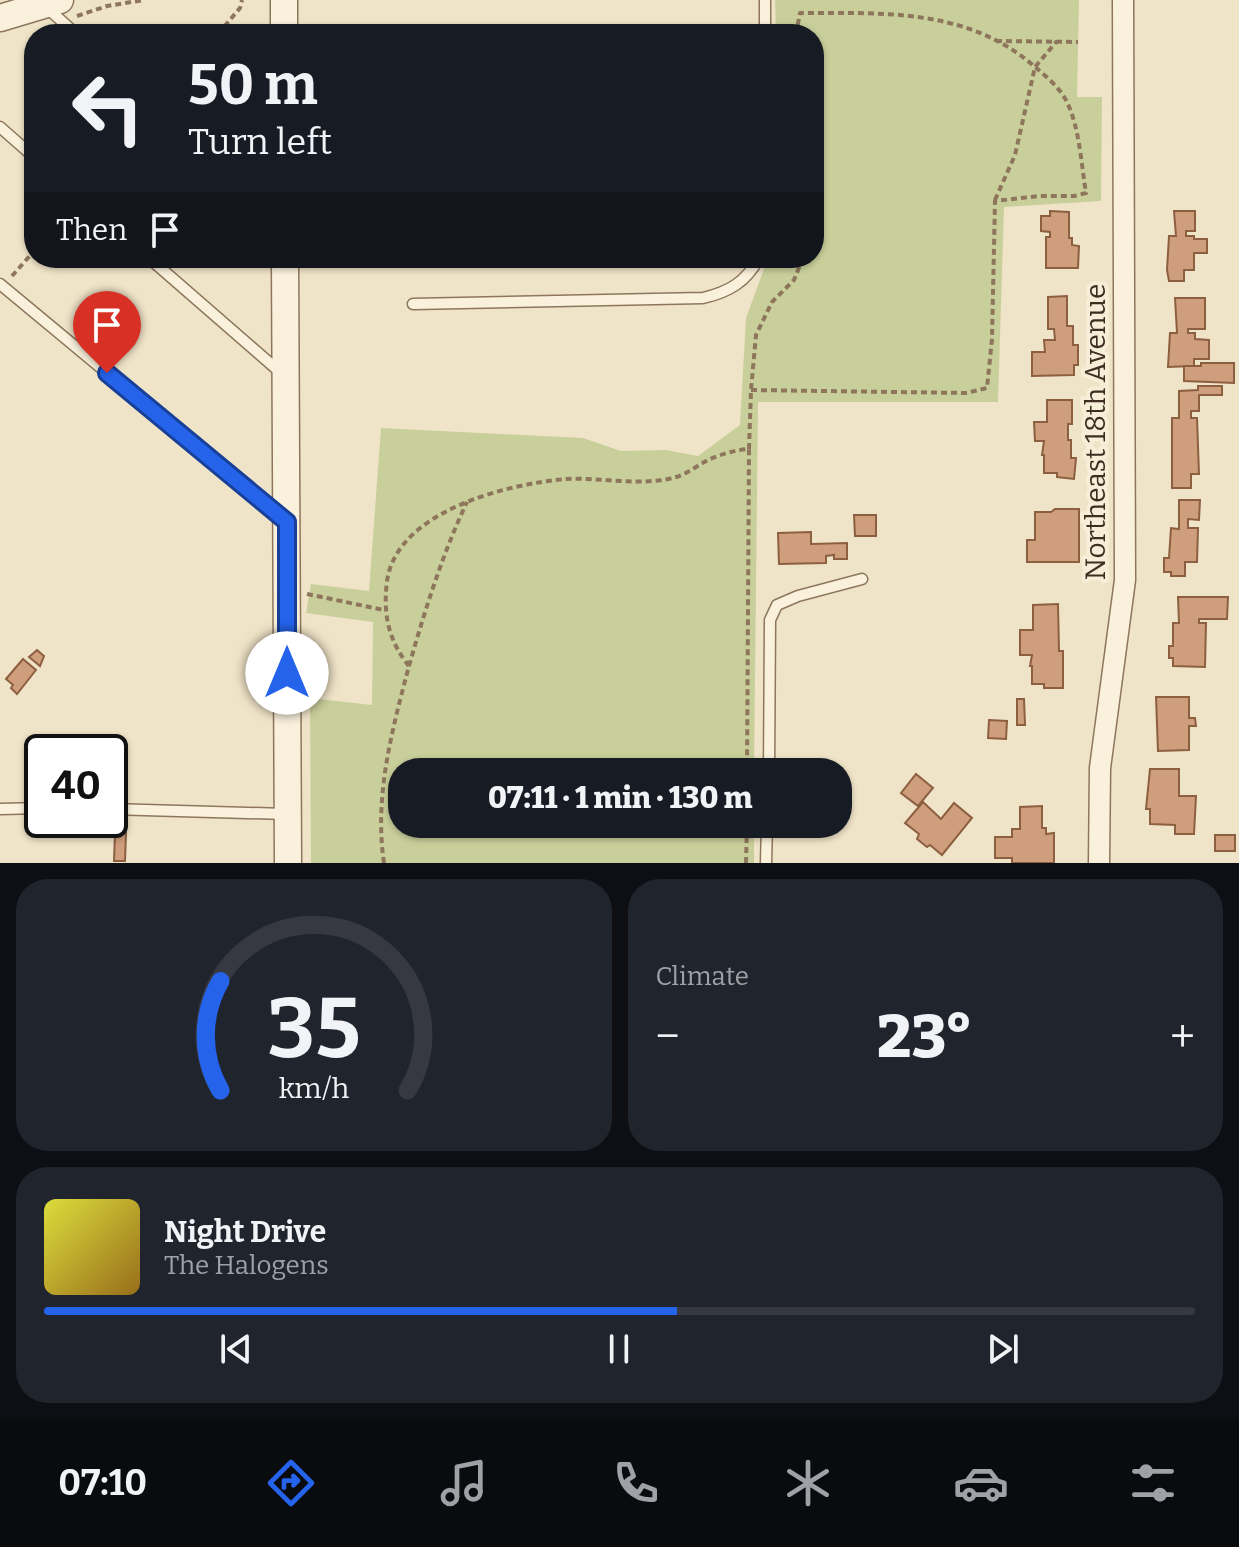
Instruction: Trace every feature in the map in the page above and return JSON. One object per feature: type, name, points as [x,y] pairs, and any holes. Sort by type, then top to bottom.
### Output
[{"type":"street","points":[[284,0],[284,24]]},
{"type":"street","name":"Northeast 18th Avenue","points":[[1099,863],[1100,768],[1125,580],[1123,0]]},
{"type":"street","points":[[0,18],[52,3]]},
{"type":"street","points":[[285,268],[288,863]]},
{"type":"lane","points":[[765,0],[765,24]]},
{"type":"lane","points":[[52,3],[68,24]]},
{"type":"lane","points":[[0,127],[24,148]]},
{"type":"lane","points":[[161,268],[286,377]]},
{"type":"lane","points":[[413,304],[703,298],[722,294],[739,285],[754,268]]},
{"type":"lane","points":[[2,285],[287,522]]},
{"type":"lane","points":[[769,758],[770,620],[777,605],[798,596],[862,579]]},
{"type":"lane","points":[[0,809],[24,808]]},
{"type":"lane","points":[[128,810],[288,814]]},
{"type":"lane","points":[[766,863],[767,838]]},
{"type":"path","points":[[226,24],[240,8],[242,0]]},
{"type":"path","points":[[798,24],[800,13],[870,12],[928,17],[963,26],[1018,52],[1050,80],[1066,101],[1075,127],[1086,193],[995,201]]},
{"type":"path","points":[[994,41],[1078,42]]},
{"type":"path","points":[[751,390],[966,393],[987,388],[992,339],[995,201],[1015,155],[1035,67],[1057,41]]},
{"type":"path","points":[[2,285],[24,262]]},
{"type":"path","points":[[747,758],[749,449],[756,335],[772,302],[794,280],[799,268]]},
{"type":"path","points":[[409,666],[397,650],[384,610],[391,560],[415,531],[468,500],[512,486],[568,479],[625,481],[676,477],[711,458],[749,449]]},
{"type":"path","points":[[384,863],[381,800],[391,735],[433,585],[468,500]]},
{"type":"path","points":[[287,588],[384,610]]},
{"type":"path","points":[[746,863],[747,838]]},
{"type":"green space","points":[[775,0],[1079,0],[1077,97],[1102,97],[1101,201],[1004,207],[998,402],[758,402],[754,758],[388,758],[388,838],[754,838],[754,863],[311,863],[310,698],[372,705],[373,622],[306,613],[311,584],[369,591],[381,428],[583,438],[621,451],[666,450],[698,456],[740,425],[746,318],[764,268],[824,268],[824,24],[776,24]]},
{"type":"building","points":[[1050,211],[1069,212],[1069,238],[1072,238],[1072,245],[1079,246],[1078,268],[1046,268],[1046,237],[1050,237],[1050,232],[1041,231],[1041,216],[1050,216]]},
{"type":"building","points":[[1174,211],[1195,211],[1195,231],[1186,231],[1186,236],[1207,239],[1207,253],[1194,253],[1194,270],[1184,270],[1184,281],[1169,281],[1167,270],[1169,236],[1176,236]]},
{"type":"building","points":[[1067,296],[1067,326],[1073,326],[1073,345],[1078,345],[1078,365],[1074,365],[1074,375],[1032,376],[1032,352],[1045,352],[1044,340],[1055,340],[1054,329],[1048,329],[1048,297]]},
{"type":"building","points":[[1175,298],[1205,298],[1205,329],[1188,329],[1188,333],[1195,333],[1195,339],[1209,340],[1209,359],[1194,359],[1194,366],[1168,367],[1170,333],[1177,333]]},
{"type":"building","points":[[1201,363],[1234,363],[1234,383],[1184,381],[1184,366],[1201,366]]},
{"type":"building","points":[[1198,386],[1222,386],[1222,395],[1199,395],[1199,411],[1191,411],[1191,418],[1197,418],[1199,474],[1191,474],[1191,488],[1172,488],[1172,418],[1179,418],[1179,391],[1198,390]]},
{"type":"building","points":[[1047,400],[1072,400],[1068,440],[1071,440],[1071,458],[1076,458],[1074,479],[1057,477],[1057,473],[1044,473],[1044,441],[1035,441],[1034,422],[1047,422]]},
{"type":"building","points":[[1179,500],[1200,500],[1199,520],[1188,519],[1188,528],[1198,528],[1197,562],[1185,562],[1185,576],[1171,576],[1171,572],[1164,572],[1164,558],[1169,558],[1171,528],[1179,529]]},
{"type":"building","points":[[1079,509],[1079,562],[1027,562],[1027,540],[1035,540],[1035,512]]},
{"type":"building","points":[[854,515],[876,515],[876,536],[855,536]]},
{"type":"building","points":[[811,532],[811,544],[847,543],[847,559],[834,559],[834,555],[826,556],[826,563],[779,564],[778,533]]},
{"type":"building","points":[[1178,597],[1228,597],[1227,619],[1199,619],[1199,623],[1206,623],[1205,667],[1173,666],[1173,658],[1169,658],[1169,646],[1173,646],[1173,623],[1179,623]]},
{"type":"building","points":[[1058,604],[1063,688],[1044,688],[1044,684],[1032,684],[1032,655],[1020,655],[1020,630],[1033,630],[1033,605]]},
{"type":"building","points":[[37,650],[44,656],[40,666],[29,657]]},
{"type":"building","points":[[23,659],[36,670],[17,694],[6,679]]},
{"type":"building","points":[[1156,697],[1189,697],[1189,718],[1195,718],[1196,726],[1189,726],[1189,750],[1158,751]]},
{"type":"building","points":[[1017,699],[1024,699],[1025,725],[1017,725]]},
{"type":"building","points":[[989,720],[1007,721],[1006,739],[988,738]]},
{"type":"building","points":[[1150,769],[1179,769],[1179,796],[1196,796],[1194,834],[1175,834],[1175,825],[1150,824],[1150,809],[1146,809]]},
{"type":"building","points":[[916,774],[933,788],[918,806],[901,793]]},
{"type":"building","points":[[923,802],[941,819],[954,803],[972,818],[942,855],[917,839],[919,834],[905,823]]},
{"type":"building","points":[[1042,806],[1042,828],[1046,828],[1046,834],[1054,833],[1054,863],[1012,863],[1012,858],[995,858],[995,837],[1012,837],[1012,829],[1020,829],[1020,807]]},
{"type":"building","points":[[1215,835],[1235,835],[1235,851],[1215,851]]},
{"type":"building","points":[[115,838],[126,838],[125,861],[114,861]]},
{"type":"route","points":[[107,373],[287,522],[287,673]]}]
